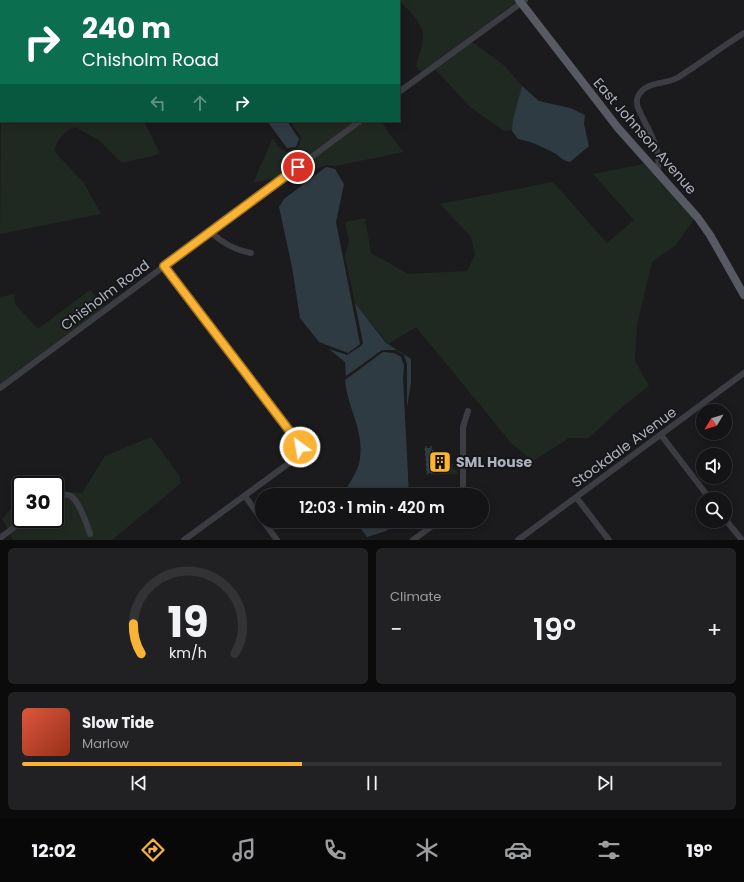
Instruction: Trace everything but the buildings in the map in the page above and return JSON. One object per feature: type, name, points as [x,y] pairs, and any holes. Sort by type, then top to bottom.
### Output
[{"type":"main road","name":"East Johnson Avenue","points":[[522,1],[610,118],[702,224],[744,295]]},
{"type":"street","points":[[400,91],[522,1]]},
{"type":"street","points":[[657,173],[659,161],[655,144],[638,108],[638,97],[640,92],[650,86],[677,78],[744,33]]},
{"type":"street","name":"Chisholm Road","points":[[0,388],[359,122]]},
{"type":"street","points":[[211,232],[220,240],[232,247],[252,253]]},
{"type":"street","points":[[164,266],[298,442],[300,447],[296,458],[184,540]]},
{"type":"street","name":"Stockdale Avenue","points":[[518,540],[744,373]]},
{"type":"street","points":[[463,488],[463,427],[468,412]]},
{"type":"street","points":[[660,435],[705,492]]},
{"type":"street","points":[[64,495],[71,496],[85,518],[90,534]]},
{"type":"street","points":[[245,496],[255,510]]},
{"type":"street","points":[[576,497],[609,540]]},
{"type":"street","points":[[732,527],[742,540]]},
{"type":"street","points":[[0,538],[13,528]]},
{"type":"street","points":[[268,528],[277,540]]},
{"type":"street","points":[[413,540],[429,528]]},
{"type":"path","points":[[433,452],[432,447],[425,448],[426,474],[432,474],[432,462],[429,458],[430,453],[442,452],[442,450]]},
{"type":"shaded area","points":[[400,0],[515,0],[516,2],[421,72],[416,66],[423,38],[420,25]]},
{"type":"shaded area","points":[[472,42],[505,66],[522,86],[512,130],[505,131],[501,129],[470,107],[435,69]]},
{"type":"shaded area","points":[[522,86],[539,101],[570,108],[585,115],[584,124],[589,146],[570,162],[538,145],[518,139],[512,131],[513,120]]},
{"type":"shaded area","points":[[1,122],[144,122],[160,154],[122,163],[99,140],[75,127],[62,136],[54,150],[84,183],[101,214],[0,234]]},
{"type":"shaded area","points":[[268,122],[288,122],[299,139],[296,147],[287,148]]},
{"type":"shaded area","points":[[291,122],[354,122],[279,177],[253,183],[273,138],[278,147],[287,152],[298,148],[301,137]]},
{"type":"shaded area","points":[[364,122],[382,122],[387,131],[404,152],[335,166],[326,165],[313,170],[308,163]]},
{"type":"shaded area","points":[[644,164],[694,219],[676,245],[652,262],[637,324],[635,361],[649,386],[621,408],[589,438],[569,438],[533,461],[512,444],[416,327],[388,344],[355,303],[345,257],[349,241],[345,222],[365,218],[371,253],[408,274],[467,271],[475,254],[471,237],[440,204],[553,182],[607,243],[634,220],[593,174]]},
{"type":"shaded area","points":[[326,167],[335,169],[344,184],[336,222],[360,344],[348,353],[319,342],[300,318],[292,267],[279,207],[284,199]]},
{"type":"shaded area","points":[[90,290],[105,306],[0,384],[0,297],[14,294],[15,304],[38,329]]},
{"type":"shaded area","points":[[355,303],[386,343],[411,359],[411,383],[407,407],[407,364],[404,355],[396,350],[382,350],[346,376],[345,362],[329,349],[347,355],[363,343]]},
{"type":"shaded area","points":[[383,352],[394,353],[401,357],[404,366],[403,378],[409,488],[347,488],[358,468],[361,452],[358,431],[349,402],[345,380]]},
{"type":"shaded area","points":[[151,437],[179,475],[181,483],[112,540],[13,540],[2,519],[12,507],[12,528],[64,528],[64,492],[82,493],[105,456]]},
{"type":"shaded area","points":[[425,448],[432,448],[429,458],[432,473],[427,473]]},
{"type":"shaded area","points":[[452,463],[453,469],[457,470],[457,474],[433,475],[433,472],[438,474],[437,470],[447,469],[447,465]]},
{"type":"shaded area","points":[[360,528],[390,528],[386,531],[367,537]]},
{"type":"place","name":"SML House","points":[[440,462]]},
{"type":"route","points":[[298,167],[164,266],[298,442],[300,447]]}]
